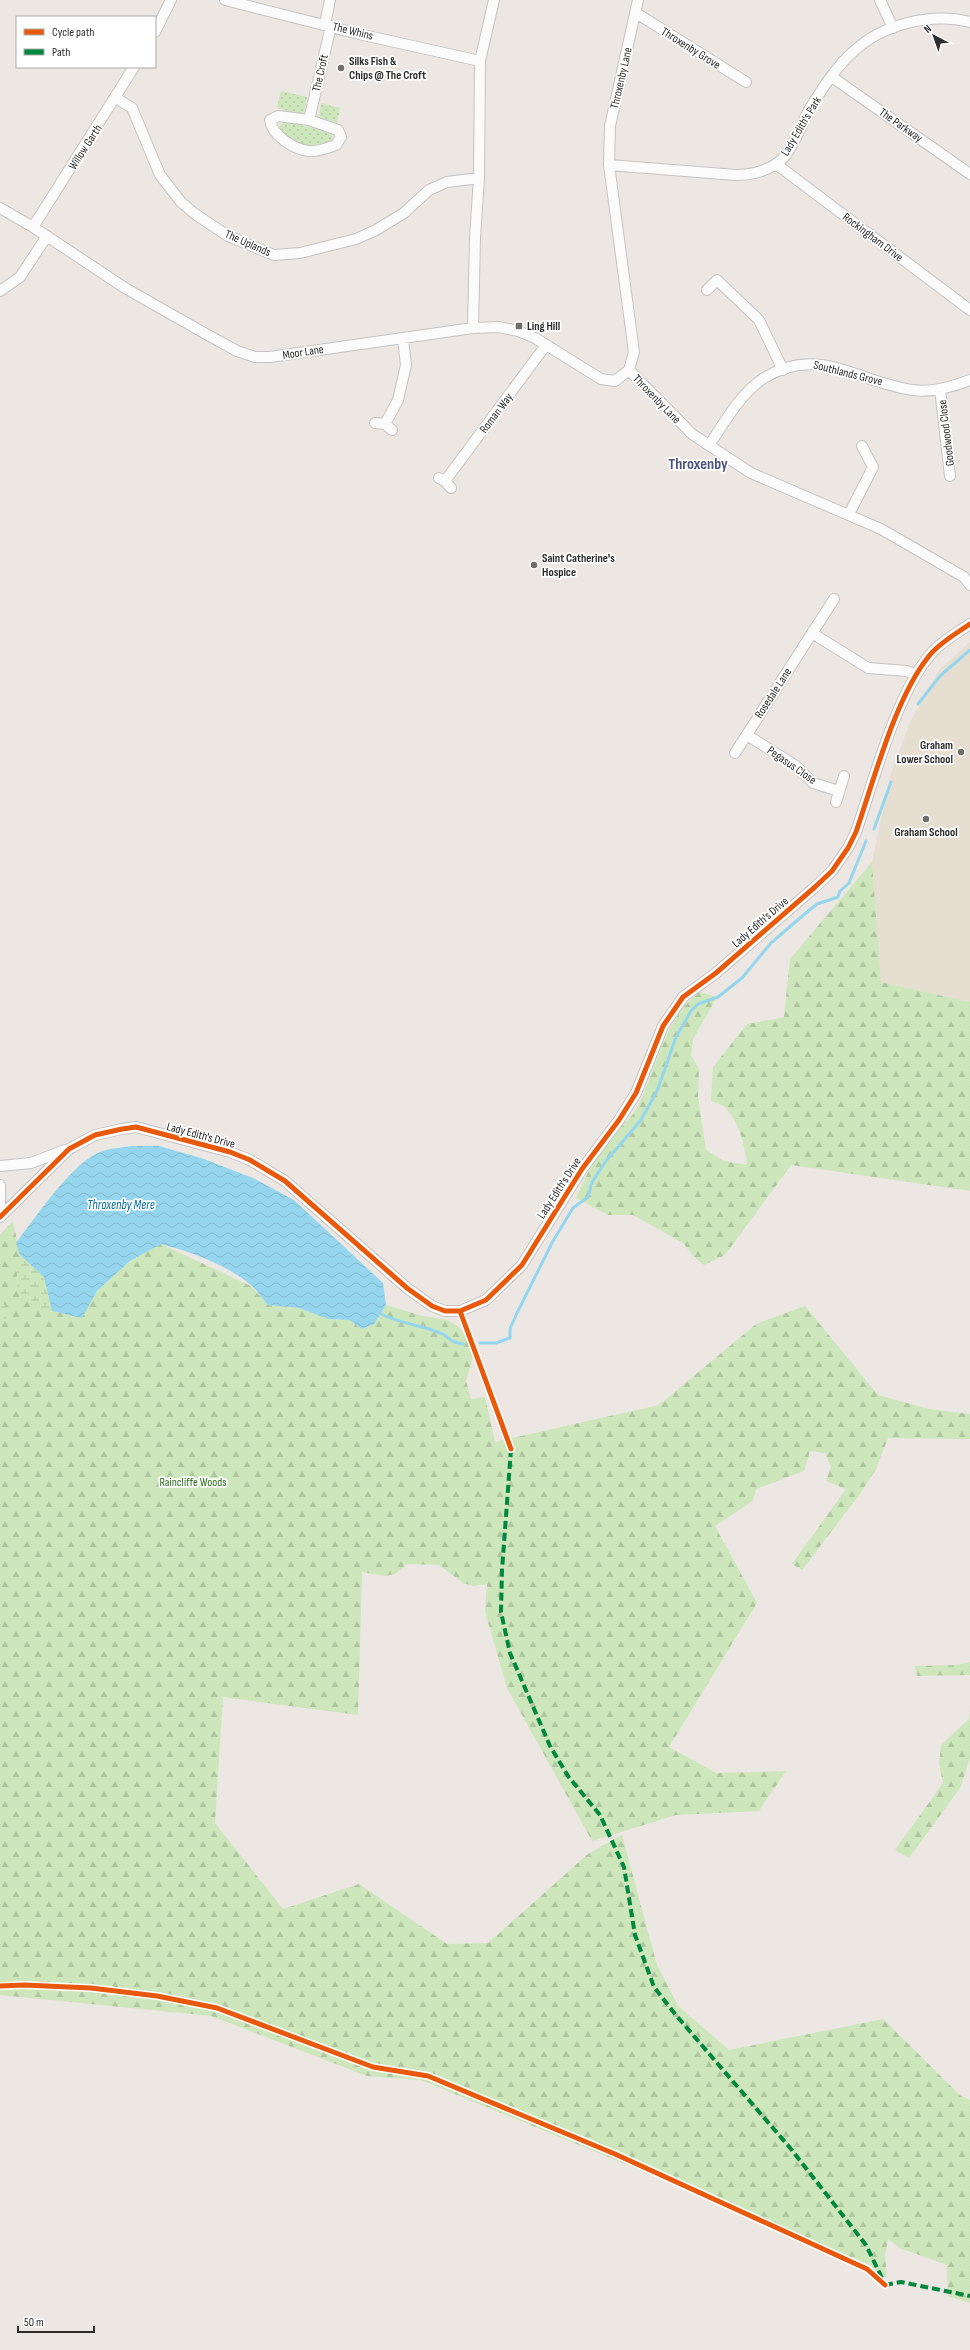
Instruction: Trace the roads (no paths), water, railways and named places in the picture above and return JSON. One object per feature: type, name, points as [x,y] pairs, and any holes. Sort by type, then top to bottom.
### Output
[{"type":"street","points":[[156,30],[171,0]]},
{"type":"street","name":"The Whins","points":[[225,0],[480,61]]},
{"type":"street","name":"The Croft","points":[[309,120],[328,25],[330,0]]},
{"type":"street","points":[[473,328],[475,237],[479,178],[480,61],[494,0]]},
{"type":"street","name":"Throxenby Lane","points":[[638,0],[610,126],[609,165],[634,352],[629,370],[692,434],[710,444],[751,473],[849,514],[880,529],[968,577]]},
{"type":"street","points":[[880,0],[893,28]]},
{"type":"street","name":"Throxenby Grove","points":[[636,13],[746,82]]},
{"type":"street","name":"Lady Edith's Park","points":[[609,165],[746,175],[776,164],[787,152],[812,104],[842,64],[866,41],[893,28],[909,23],[955,18],[970,22]]},
{"type":"street","name":"Willow Garth","points":[[33,227],[116,98],[133,68]]},
{"type":"street","name":"The Parkway","points":[[832,77],[970,174]]},
{"type":"street","name":"The Uplands","points":[[116,98],[132,108],[160,175],[181,202],[195,214],[228,236],[274,255],[300,253],[356,239],[376,230],[404,213],[429,190],[447,182],[479,178]]},
{"type":"street","points":[[278,116],[309,120],[338,130],[341,137],[336,145],[322,150],[309,151],[299,148],[279,136],[271,126],[270,120],[278,116]]},
{"type":"street","name":"Rockingham Drive","points":[[776,164],[970,310]]},
{"type":"street","name":"Moor Lane","points":[[0,208],[33,227],[158,308],[223,344],[255,357],[270,357],[473,328],[500,327],[518,331],[546,345],[601,379],[615,381],[629,370]]},
{"type":"street","points":[[0,291],[20,277],[47,236]]},
{"type":"street","points":[[707,290],[717,280],[759,320],[783,370]]},
{"type":"street","points":[[384,426],[398,400],[406,365],[403,339]]},
{"type":"street","name":"Roman Way","points":[[445,482],[546,345]]},
{"type":"street","name":"Southlands Grove","points":[[710,444],[749,392],[764,378],[783,370],[810,363],[833,367],[914,390],[940,390],[970,380]]},
{"type":"street","name":"Goodwood Close","points":[[940,390],[951,476]]},
{"type":"street","points":[[849,514],[873,467],[862,446]]},
{"type":"street","name":"Rosedale Lane","points":[[735,753],[834,599]]},
{"type":"street","name":"Lady Edith's Drive","points":[[0,1217],[69,1149],[95,1135],[136,1127],[230,1152],[250,1160],[285,1180],[407,1288],[432,1306],[445,1311],[460,1311],[486,1300],[522,1265],[582,1169],[619,1120],[636,1093],[664,1026],[683,997],[716,974],[832,871],[848,848],[856,832],[901,707],[915,675],[930,654],[970,624]]},
{"type":"street","points":[[812,633],[868,668],[907,671],[915,675]]},
{"type":"street","name":"Pegasus Close","points":[[746,735],[796,766],[812,783],[839,790]]},
{"type":"street","points":[[836,802],[844,776]]},
{"type":"street","points":[[0,1166],[31,1163],[69,1149]]},
{"type":"street","points":[[0,1185],[0,1211]]},
{"type":"water","name":"Throxenby Mere","points":[[131,1146],[159,1146],[204,1159],[255,1179],[294,1200],[383,1283],[386,1305],[374,1324],[362,1329],[350,1320],[328,1319],[299,1308],[268,1305],[252,1286],[232,1272],[197,1255],[161,1244],[130,1261],[97,1291],[82,1318],[52,1311],[44,1277],[20,1255],[16,1243],[55,1192],[78,1167],[89,1158],[100,1152]]},
{"type":"waterway","points":[[918,704],[940,676],[970,650]]},
{"type":"waterway","points":[[874,829],[891,782]]},
{"type":"waterway","points":[[480,1343],[496,1343],[510,1338],[510,1329],[517,1313],[553,1241],[573,1208],[588,1197],[592,1182],[606,1161],[641,1120],[657,1091],[676,1037],[691,1011],[698,1004],[718,997],[742,978],[771,943],[817,904],[838,897],[840,891],[849,883],[866,841]]},
{"type":"waterway","points":[[381,1314],[395,1320],[438,1332],[454,1342],[463,1344]]},
{"type":"place","name":"Silks Fish & Chips @ The Croft","points":[[341,68]]},
{"type":"place","name":"Ling Hill","points":[[519,326]]},
{"type":"place","name":"Saint Catherine's Hospice","points":[[534,565]]},
{"type":"place","name":"Graham Lower School","points":[[961,752]]},
{"type":"place","name":"Graham School","points":[[926,819]]},
{"type":"district","name":"Throxenby","points":[[698,463]]},
{"type":"park label","name":"Raincliffe Woods","points":[[193,1482]]}]
